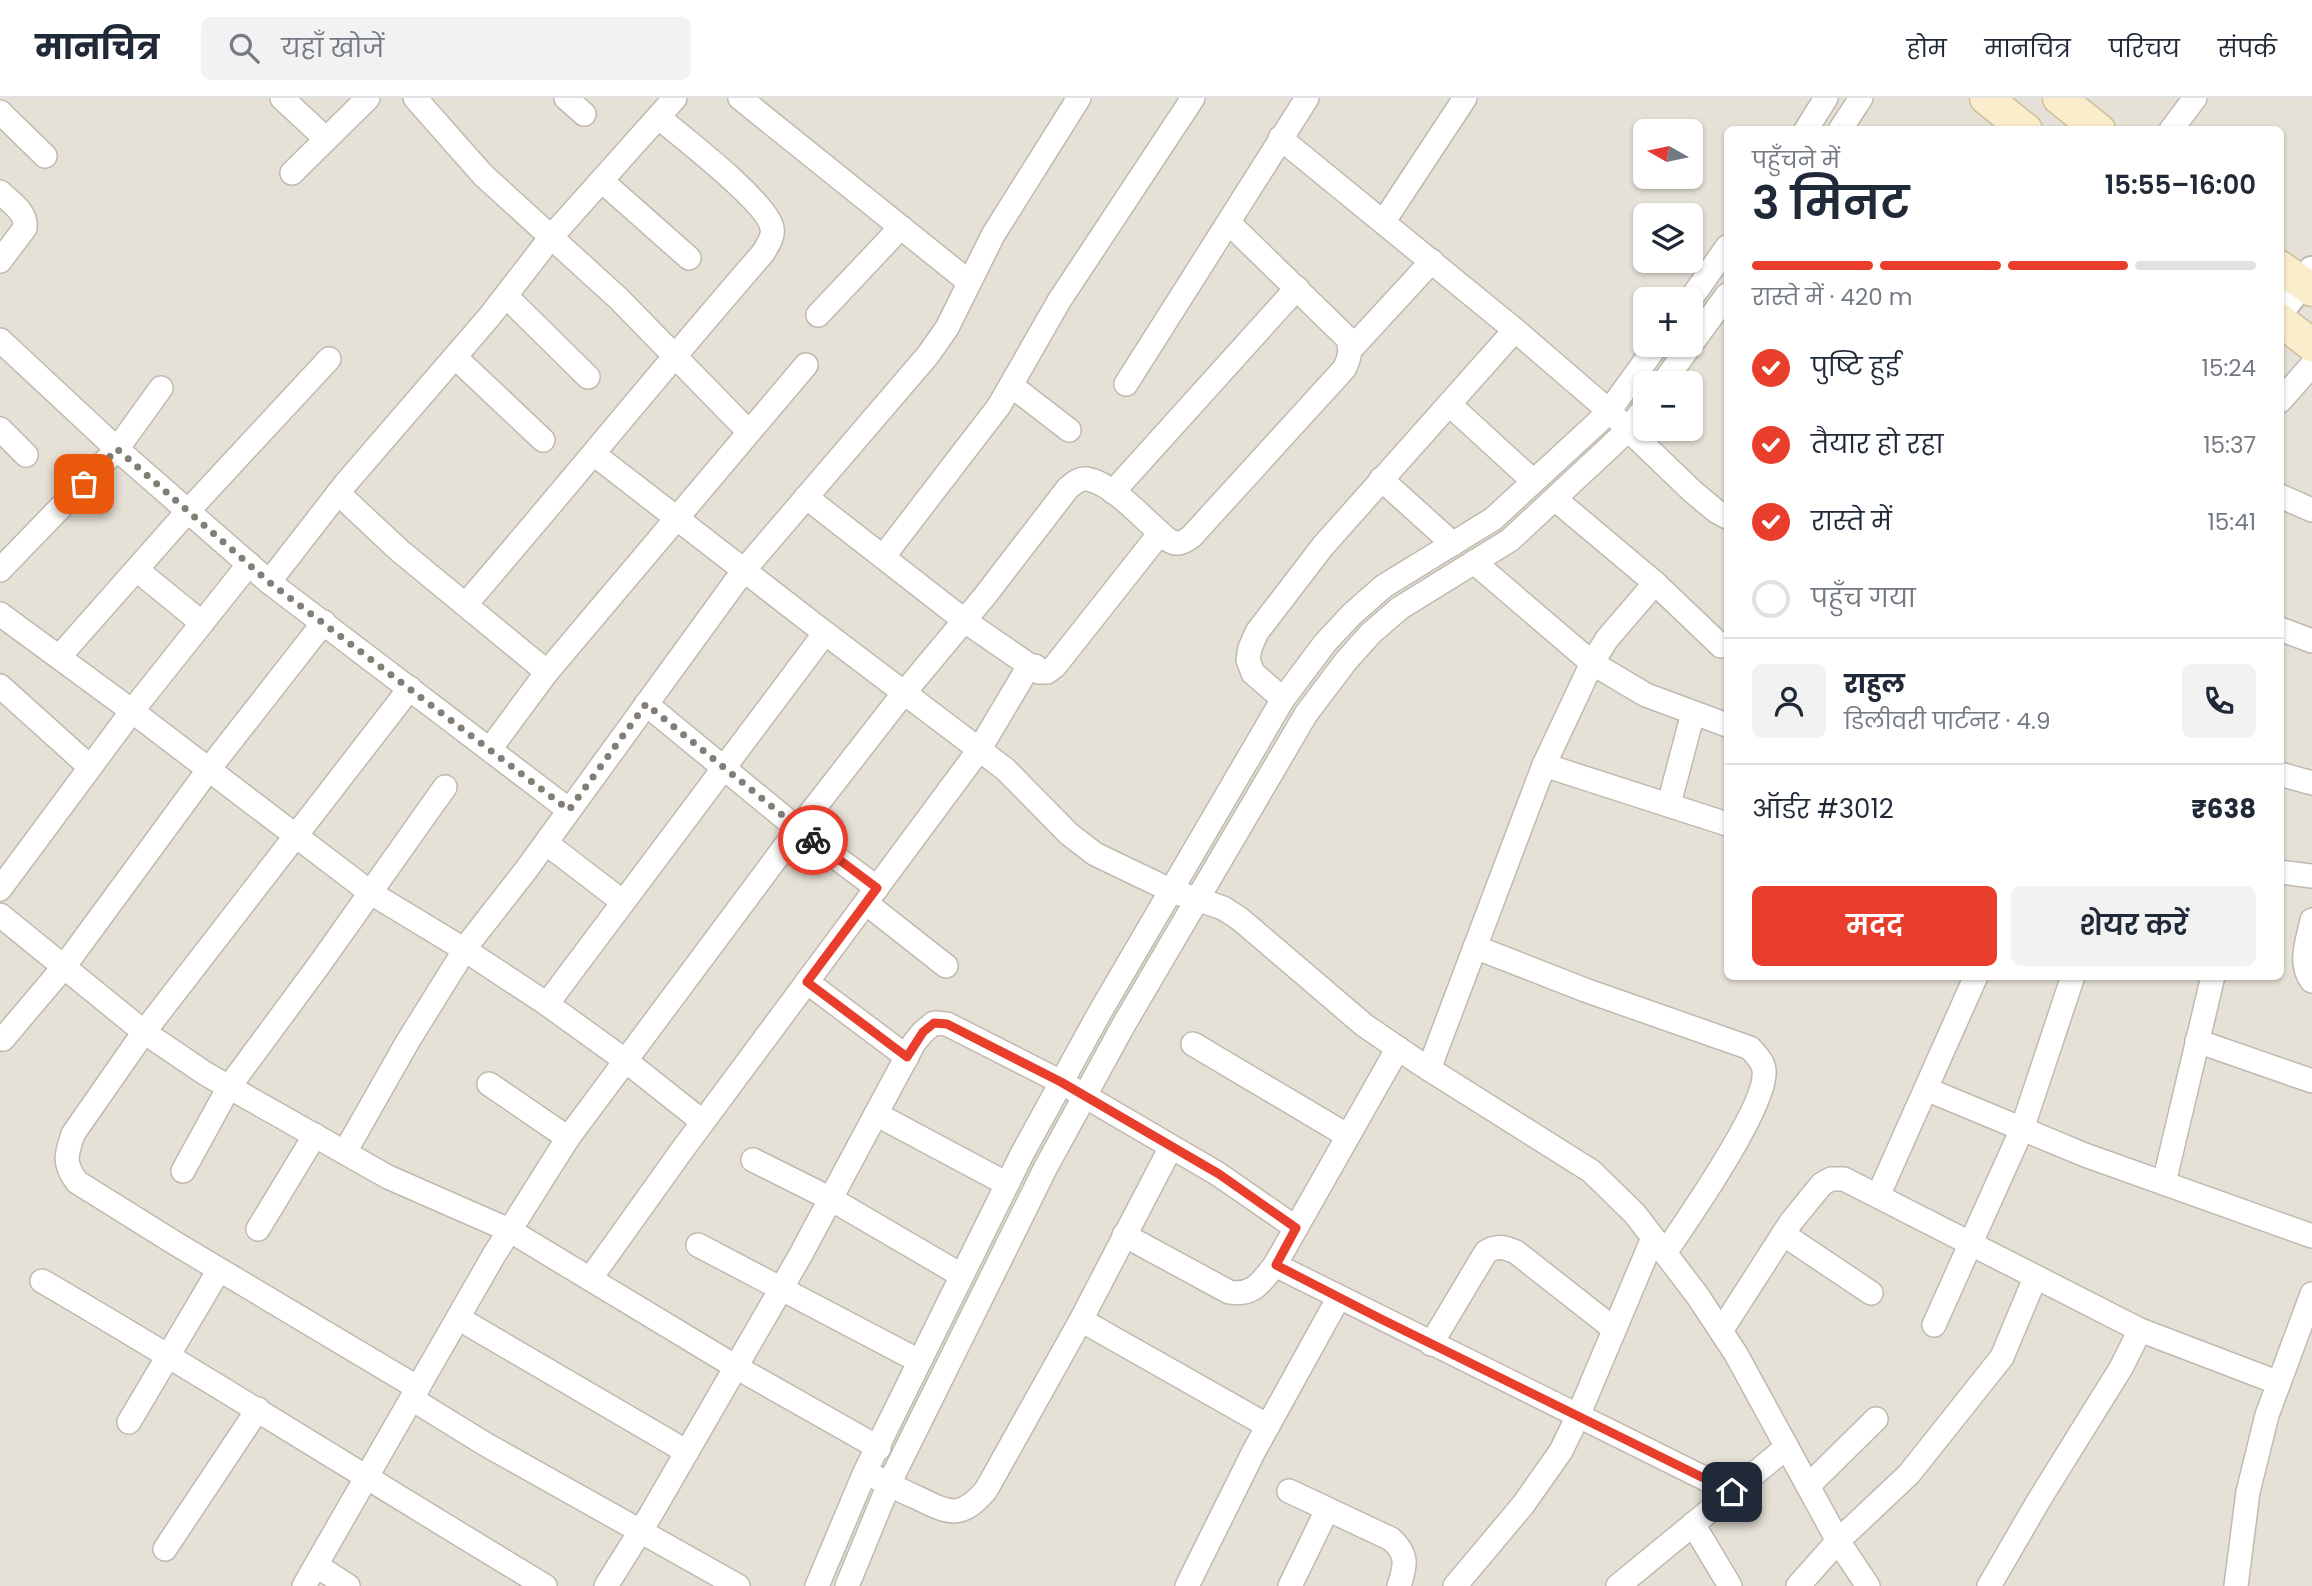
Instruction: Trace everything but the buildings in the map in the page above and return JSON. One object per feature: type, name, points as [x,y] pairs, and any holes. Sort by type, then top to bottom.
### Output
[{"type":"main road","points":[[1986,98],[2021,126]]},
{"type":"main road","points":[[2059,98],[2094,126]]},
{"type":"main road","points":[[2284,323],[2311,346]]},
{"type":"street","points":[[282,98],[326,139]]},
{"type":"street","points":[[292,173],[369,98]]},
{"type":"street","points":[[415,98],[483,175],[619,299],[749,432]]},
{"type":"street","points":[[566,98],[584,114]]},
{"type":"street","points":[[269,582],[338,493],[506,296],[551,237],[675,98]]},
{"type":"street","points":[[740,98],[970,282]]},
{"type":"street","points":[[345,1153],[408,1041],[465,950],[744,570],[928,355],[947,328],[993,234],[1079,98]]},
{"type":"street","points":[[883,557],[1012,386],[1031,347],[1059,302],[1193,98]]},
{"type":"street","points":[[1126,384],[1307,98]]},
{"type":"street","points":[[1384,221],[1465,98]]},
{"type":"street","points":[[1808,126],[1826,98]]},
{"type":"street","points":[[1843,126],[1861,98]]},
{"type":"street","points":[[2174,126],[2194,98]]},
{"type":"street","points":[[0,111],[45,156]]},
{"type":"street","points":[[466,604],[763,253],[771,239],[773,229],[767,216],[740,186],[658,117]]},
{"type":"street","points":[[1280,138],[1516,330],[1609,411],[1692,491],[1724,515]]},
{"type":"street","points":[[602,180],[689,258]]},
{"type":"street","points":[[0,192],[24,215],[26,223],[0,261]]},
{"type":"street","points":[[304,1586],[509,1230],[568,1138],[798,829],[1068,488],[1077,481],[1086,479],[1113,492],[1174,544],[1182,543],[1191,537],[1344,369],[1351,349],[1348,339],[1229,223]]},
{"type":"street","points":[[818,315],[901,227]]},
{"type":"street","points":[[1699,287],[1724,251]]},
{"type":"street","points":[[1351,349],[1432,261]]},
{"type":"street","points":[[2284,304],[2302,278]]},
{"type":"street","points":[[1113,492],[1297,288]]},
{"type":"street","points":[[506,296],[588,377]]},
{"type":"street","points":[[1672,371],[1724,299]]},
{"type":"street","points":[[1283,699],[1253,673],[1248,660],[1257,632],[1323,546],[1516,330]]},
{"type":"street","points":[[0,340],[117,449],[269,582],[569,810]]},
{"type":"street","points":[[2284,394],[2311,346]]},
{"type":"street","points":[[455,357],[543,440]]},
{"type":"street","points":[[817,1586],[865,1472],[1007,1184],[1061,1082],[1283,699],[1325,643],[1352,614],[1384,586],[1493,519],[1609,411],[1648,357]]},
{"type":"street","points":[[59,657],[188,511],[329,359]]},
{"type":"street","points":[[490,749],[547,672],[806,365]]},
{"type":"street","points":[[1012,386],[1069,430]]},
{"type":"street","points":[[0,570],[117,449],[161,387]]},
{"type":"street","points":[[1449,404],[1532,480]]},
{"type":"street","points":[[847,1586],[889,1484],[991,1275],[1084,1096],[1306,714],[1371,633],[1400,608],[1510,540],[1633,423]]},
{"type":"street","points":[[0,429],[26,455]]},
{"type":"street","points":[[594,455],[903,694],[1005,769],[1069,834],[1095,853],[1172,891],[1223,908],[1240,919],[1364,1025],[1591,1171],[1635,1214],[1736,1353],[1838,1541],[1868,1586]]},
{"type":"street","points":[[1381,479],[1453,544]]},
{"type":"street","points":[[338,493],[400,551],[547,672]]},
{"type":"street","points":[[806,497],[965,621],[1040,672],[1047,672],[1055,666],[1160,533]]},
{"type":"street","points":[[2284,498],[2312,510]]},
{"type":"street","points":[[1555,499],[1655,583],[1721,646]]},
{"type":"street","points":[[1474,562],[1592,663],[1646,695],[1724,724]]},
{"type":"street","points":[[0,889],[132,711],[249,564]]},
{"type":"street","points":[[136,569],[202,623]]},
{"type":"street","points":[[1429,1069],[1544,765],[1592,663],[1607,639],[1655,583]]},
{"type":"street","points":[[0,614],[371,893],[547,1004],[626,1061],[703,1122]]},
{"type":"street","points":[[3,1040],[63,968],[209,769],[324,622]]},
{"type":"street","points":[[2284,630],[2312,641]]},
{"type":"street","points":[[547,1004],[825,634]]},
{"type":"street","points":[[590,1279],[979,750],[1032,666]]},
{"type":"street","points":[[0,686],[90,767]]},
{"type":"street","points":[[410,688],[144,1032],[73,1134],[67,1152],[67,1168],[77,1182],[415,1394],[485,1444],[738,1586]]},
{"type":"street","points":[[646,704],[798,829],[946,967]]},
{"type":"street","points":[[1669,804],[1693,713]]},
{"type":"street","points":[[1544,765],[1724,823]]},
{"type":"street","points":[[2284,775],[2312,783]]},
{"type":"street","points":[[183,1171],[229,1087],[445,787]]},
{"type":"street","points":[[546,843],[623,902]]},
{"type":"street","points":[[2284,872],[2312,876]]},
{"type":"street","points":[[0,915],[144,1032],[229,1087],[388,1177],[509,1230],[736,1367],[878,1448]]},
{"type":"street","points":[[2312,920],[2304,964],[2306,974],[2312,981]]},
{"type":"street","points":[[1454,1586],[1545,1476],[1561,1451],[1614,1329],[1659,1245],[1739,1138],[1763,1084],[1764,1071],[1760,1059],[1750,1048],[1585,990],[1475,947]]},
{"type":"street","points":[[1878,1196],[1974,980]]},
{"type":"street","points":[[1934,1325],[2022,1129],[2072,980]]},
{"type":"street","points":[[2164,1183],[2212,980]]},
{"type":"street","points":[[807,982],[907,1057]]},
{"type":"street","points":[[606,1586],[781,1290],[907,1057],[923,1032],[934,1023],[947,1024],[1061,1082],[1219,1174],[1296,1228]]},
{"type":"street","points":[[2197,1041],[2312,1080]]},
{"type":"street","points":[[1193,1044],[1348,1136]]},
{"type":"street","points":[[1124,1235],[1229,1292],[1241,1294],[1252,1290],[1276,1265],[1398,1048]]},
{"type":"street","points":[[489,1084],[568,1138]]},
{"type":"street","points":[[1926,1089],[2022,1129],[2312,1236]]},
{"type":"street","points":[[876,1114],[1007,1184]]},
{"type":"street","points":[[258,1229],[315,1135]]},
{"type":"street","points":[[865,1472],[943,1511],[957,1511],[973,1504],[986,1490],[1081,1320],[1171,1147]]},
{"type":"street","points":[[753,1160],[831,1199],[961,1275]]},
{"type":"street","points":[[1721,1331],[1783,1234],[1822,1184],[1831,1179],[1844,1179],[2140,1330],[2279,1383]]},
{"type":"street","points":[[1783,1234],[1871,1293]]},
{"type":"street","points":[[698,1245],[919,1361]]},
{"type":"street","points":[[1431,1344],[1486,1252],[1494,1247],[1505,1247],[1516,1252],[1614,1329]]},
{"type":"street","points":[[1276,1265],[1732,1492]]},
{"type":"street","points":[[129,1422],[219,1270]]},
{"type":"street","points":[[1798,1586],[1838,1541],[1909,1474],[2002,1357],[2035,1278]]},
{"type":"street","points":[[42,1282],[169,1355],[365,1478],[545,1586]]},
{"type":"street","points":[[2236,1586],[2248,1492],[2267,1415],[2312,1294]]},
{"type":"street","points":[[1187,1586],[1268,1426],[1339,1297]]},
{"type":"street","points":[[458,1318],[687,1452]]},
{"type":"street","points":[[1081,1320],[1268,1426]]},
{"type":"street","points":[[1989,1586],[2140,1330]]},
{"type":"street","points":[[165,1549],[258,1409]]},
{"type":"street","points":[[1808,1486],[1876,1419]]},
{"type":"street","points":[[1620,1585],[1787,1447]]},
{"type":"street","points":[[1289,1491],[1391,1539],[1401,1548],[1405,1559],[1399,1586]]},
{"type":"street","points":[[1290,1586],[1327,1510]]},
{"type":"street","points":[[1693,1524],[1730,1586]]},
{"type":"street","points":[[317,1566],[348,1586]]},
{"type":"shaded area","points":[[0,98],[2312,98],[2312,1586],[0,1586]]},
{"type":"way so far","points":[[84,484],[117,449],[269,582],[569,810],[646,704],[813,840]]},
{"type":"route","points":[[813,840],[877,888],[807,982],[907,1057],[923,1032],[934,1023],[947,1024],[1061,1082],[1219,1174],[1296,1228],[1276,1265],[1732,1492]]}]
